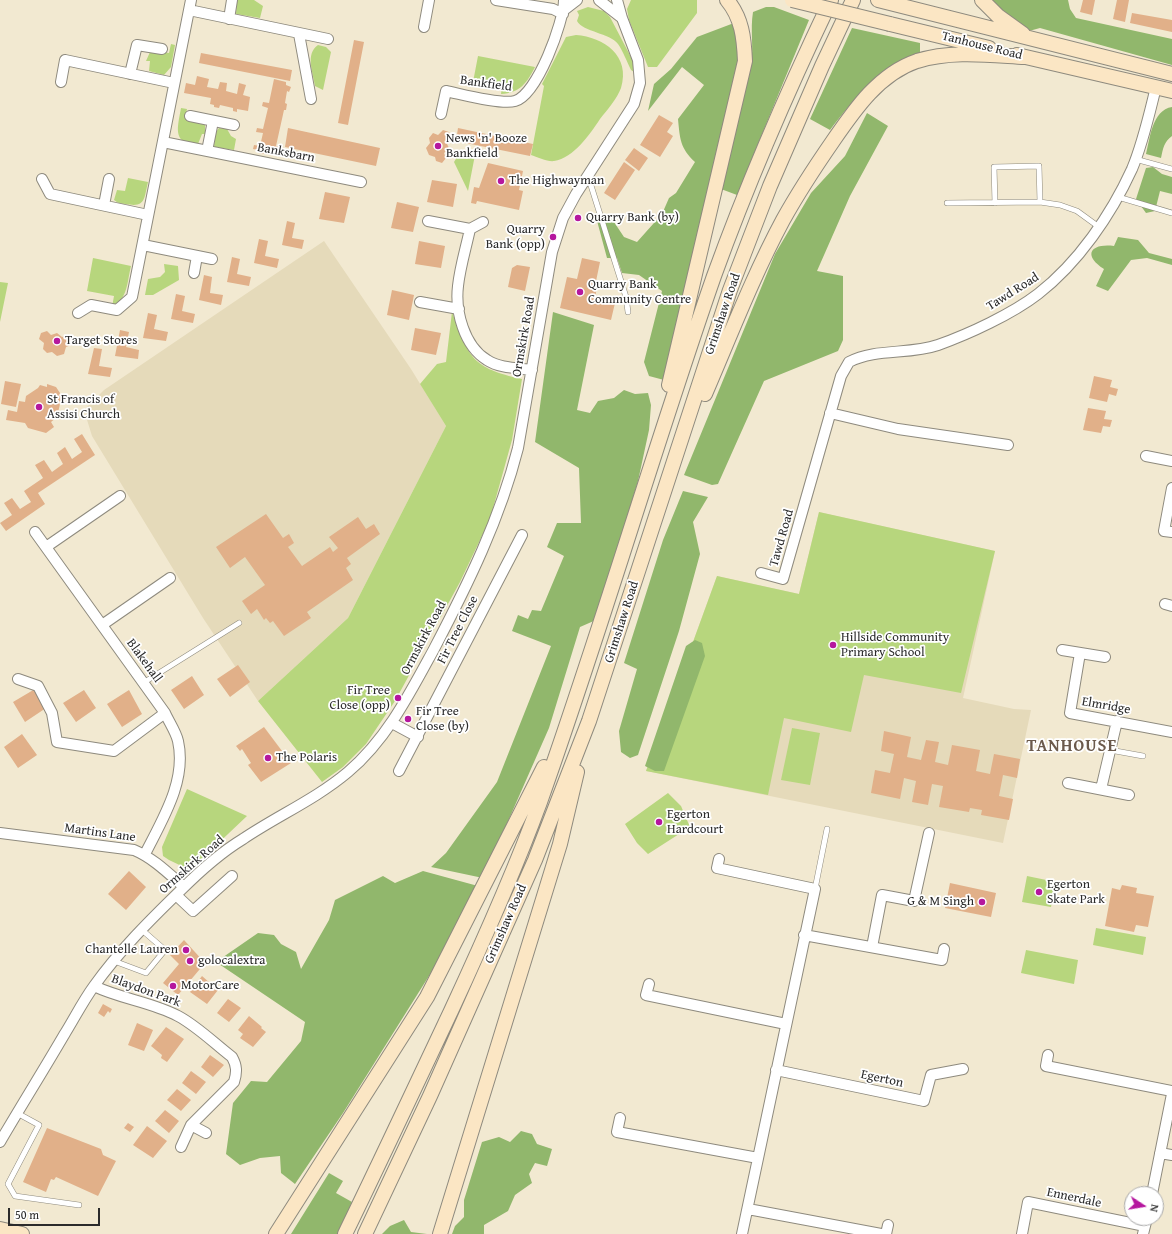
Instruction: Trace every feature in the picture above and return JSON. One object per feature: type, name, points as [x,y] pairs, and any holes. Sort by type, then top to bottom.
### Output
[{"type":"main road","points":[[651,465],[745,61],[744,40],[740,20],[726,0]]},
{"type":"main road","name":"Tanhouse Road","points":[[792,0],[1172,91]]},
{"type":"main road","name":"Grimshaw Road","points":[[345,1234],[474,962],[539,805],[715,274],[766,141],[831,0]]},
{"type":"main road","name":"Grimshaw Road","points":[[365,1234],[436,1082],[535,860],[589,721],[730,290],[762,207],[822,66],[853,0]]},
{"type":"main road","name":"Tanhouse Road","points":[[878,0],[1172,74]]},
{"type":"main road","points":[[982,0],[998,16],[1029,38]]},
{"type":"main road","points":[[672,471],[752,285],[783,221],[811,172],[845,124],[872,90],[892,74],[916,62],[937,56],[964,53],[1025,57]]},
{"type":"main road","points":[[276,1234],[427,997],[488,881],[570,713]]},
{"type":"main road","points":[[440,1234],[560,844],[589,721]]},
{"type":"main road","points":[[0,1229],[22,1234]]},
{"type":"street","points":[[78,312],[91,305],[117,310],[132,297],[191,0]]},
{"type":"street","points":[[229,19],[232,0]]},
{"type":"street","points":[[424,27],[429,0]]},
{"type":"street","points":[[496,0],[553,9],[564,8],[577,0]]},
{"type":"street","points":[[599,0],[622,18]]},
{"type":"street","name":"Ormskirk Road","points":[[0,1142],[94,986],[114,961],[142,930],[206,866],[241,840],[320,793],[348,772],[375,746],[392,723],[450,617],[500,510],[518,448],[552,252],[563,218],[588,175],[634,104],[640,83],[638,60],[622,18],[617,0]]},
{"type":"street","name":"Bankfield","points":[[441,114],[446,91],[502,102],[516,101],[531,91],[557,35],[564,8]]},
{"type":"street","points":[[189,10],[328,39]]},
{"type":"street","points":[[299,34],[311,99]]},
{"type":"street","points":[[130,74],[137,45],[162,49]]},
{"type":"street","points":[[61,82],[65,60],[174,83]]},
{"type":"street","name":"Tawd Road","points":[[761,573],[783,579],[842,372],[849,362],[868,355],[921,350],[937,345],[990,322],[1036,296],[1053,282],[1099,227],[1118,197],[1144,136],[1156,87]]},
{"type":"street","points":[[190,116],[234,125]]},
{"type":"street","points":[[207,151],[213,121]]},
{"type":"street","name":"Banksbarn","points":[[163,142],[361,182]]},
{"type":"street","points":[[42,179],[50,194],[148,215]]},
{"type":"street","points":[[104,205],[110,179]]},
{"type":"street","points":[[428,221],[470,229],[483,222]]},
{"type":"street","points":[[470,229],[458,286],[461,321],[468,338],[476,350],[487,360],[500,365],[532,370]]},
{"type":"street","points":[[143,245],[212,259]]},
{"type":"street","points":[[194,273],[197,256]]},
{"type":"street","points":[[420,302],[459,309]]},
{"type":"street","points":[[830,413],[898,429],[1008,445]]},
{"type":"street","points":[[1146,456],[1172,461]]},
{"type":"street","points":[[1172,488],[1164,531],[1172,532]]},
{"type":"street","points":[[46,547],[120,496]]},
{"type":"street","name":"Blakehall","points":[[36,532],[165,713],[178,740],[180,768],[172,802],[145,854]]},
{"type":"street","name":"Fir Tree Close","points":[[399,771],[418,738],[522,535]]},
{"type":"street","points":[[102,625],[170,578]]},
{"type":"street","points":[[1062,650],[1105,657]]},
{"type":"street","name":"Elmridge","points":[[1080,653],[1070,713],[1172,732]]},
{"type":"street","points":[[18,679],[38,686],[52,713],[57,742],[114,751],[165,713]]},
{"type":"street","points":[[1101,789],[1116,721]]},
{"type":"street","points":[[392,723],[418,738]]},
{"type":"street","points":[[1068,783],[1129,795]]},
{"type":"street","name":"Martins Lane","points":[[0,833],[134,850],[145,854],[184,887]]},
{"type":"street","points":[[872,947],[882,895],[914,901],[929,833]]},
{"type":"street","points":[[719,859],[717,868],[815,889],[804,935],[742,1234]]},
{"type":"street","points":[[176,895],[193,911],[232,876]]},
{"type":"street","points":[[804,935],[942,960],[944,949]]},
{"type":"street","points":[[649,984],[646,995],[786,1024]]},
{"type":"street","name":"Blaydon Park","points":[[94,986],[111,994],[160,1008],[179,1016],[232,1057],[236,1064],[237,1073],[234,1082],[221,1097],[202,1112],[191,1126],[181,1147]]},
{"type":"street","points":[[1048,1055],[1046,1066],[1172,1093],[1154,1186]]},
{"type":"street","name":"Egerton","points":[[776,1070],[924,1100],[931,1075],[963,1069]]},
{"type":"street","points":[[620,1118],[617,1132],[758,1158]]},
{"type":"street","points":[[191,1126],[206,1134]]},
{"type":"street","points":[[1160,1153],[1172,1155]]},
{"type":"street","name":"Ennerdale","points":[[1022,1234],[1028,1202],[1124,1222]]},
{"type":"street","points":[[748,1209],[844,1231],[881,1234]]},
{"type":"lane","points":[[1135,159],[1172,169]]},
{"type":"lane","points":[[995,203],[994,167],[1039,166],[1040,202]]},
{"type":"lane","points":[[588,175],[626,297],[628,312]]},
{"type":"lane","points":[[1118,197],[1172,213]]},
{"type":"lane","points":[[947,203],[1040,202],[1060,205],[1077,211],[1099,227]]},
{"type":"lane","points":[[143,683],[239,623]]},
{"type":"lane","points":[[1110,750],[1142,756]]},
{"type":"lane","points":[[815,889],[827,829]]},
{"type":"lane","points":[[114,961],[146,973],[165,950],[142,930]]},
{"type":"lane","points":[[17,1113],[39,1125],[8,1184],[15,1196],[79,1205]]},
{"type":"shaded area","points":[[324,241],[411,369],[446,426],[348,618],[258,701],[203,618],[92,436],[84,410],[104,390]]},
{"type":"shaded area","name":"Hillside Community Primary School","points":[[819,512],[995,551],[963,698],[1014,709],[1031,710],[1003,843],[646,771],[717,576],[799,594]]},
{"type":"green space","points":[[237,0],[254,0],[263,6],[260,18],[236,14]]},
{"type":"green space","points":[[631,0],[697,0],[697,13],[657,67],[648,67],[629,20],[627,9]]},
{"type":"green space","points":[[992,0],[1068,0],[1070,9],[1076,18],[1172,39],[1172,65],[1040,28],[1029,31],[1018,28]]},
{"type":"green space","points":[[588,7],[604,11],[610,17],[633,61],[634,72],[631,70],[620,47],[614,40],[585,28],[577,21],[579,15],[577,11]]},
{"type":"green space","points":[[766,7],[774,7],[809,20],[737,195],[721,189],[751,64],[753,12]]},
{"type":"green space","points":[[734,23],[740,62],[664,380],[649,376],[644,362],[662,291],[639,275],[622,273],[617,258],[607,258],[596,217],[610,216],[624,237],[637,242],[662,214],[669,198],[676,193],[695,162],[686,152],[682,143],[678,119],[704,85],[682,67],[648,111],[654,84],[671,69],[697,37]]},
{"type":"green space","points":[[852,28],[920,43],[920,53],[892,68],[869,85],[850,105],[830,130],[810,119]]},
{"type":"green space","points":[[576,35],[596,40],[613,50],[619,58],[622,66],[623,77],[621,88],[612,104],[575,150],[561,159],[554,161],[546,160],[531,155],[544,86],[542,84],[566,37]]},
{"type":"green space","points":[[171,44],[175,45],[171,67],[164,75],[149,71],[150,61],[146,61],[150,52],[155,50],[169,53]]},
{"type":"green space","points":[[318,45],[326,47],[331,52],[323,90],[315,86],[311,64],[312,53]]},
{"type":"green space","points":[[478,56],[535,67],[529,78],[522,86],[513,92],[501,94],[502,87],[473,82]]},
{"type":"green space","points":[[1172,107],[1172,136],[1164,146],[1161,158],[1146,154],[1156,119],[1165,109]]},
{"type":"green space","points":[[181,108],[187,109],[185,118],[201,121],[205,125],[205,134],[202,134],[198,144],[189,143],[180,138],[178,128]]},
{"type":"green space","points":[[867,113],[888,126],[850,196],[817,271],[843,276],[843,340],[838,351],[764,381],[718,484],[712,485],[684,475],[775,254],[811,193],[845,156]]},
{"type":"green space","points":[[219,128],[227,129],[231,136],[236,139],[234,150],[214,147],[215,133]]},
{"type":"green space","points":[[464,153],[475,155],[468,191],[454,162],[459,154]]},
{"type":"green space","points":[[1153,167],[1162,174],[1172,177],[1172,194],[1160,191],[1155,211],[1146,213],[1136,199],[1146,168]]},
{"type":"green space","points":[[128,178],[148,182],[145,197],[141,203],[133,205],[121,204],[114,200],[117,190],[125,191]]},
{"type":"green space","points":[[1118,237],[1138,240],[1149,253],[1172,259],[1172,265],[1147,258],[1131,260],[1108,291],[1096,286],[1104,269],[1093,259],[1091,255],[1092,251],[1100,246],[1114,246]]},
{"type":"green space","points":[[93,258],[131,266],[124,295],[117,304],[112,307],[114,296],[87,291]]},
{"type":"green space","points":[[164,264],[178,266],[179,280],[153,295],[145,295],[148,279],[160,277],[165,272]]},
{"type":"green space","points":[[0,282],[8,283],[0,322]]},
{"type":"green space","points":[[452,312],[468,351],[475,359],[482,365],[492,370],[522,379],[512,440],[490,519],[460,582],[395,701],[366,744],[343,767],[322,782],[258,701],[348,618],[446,426],[420,384],[437,364],[446,362]]},
{"type":"green space","points":[[553,312],[594,325],[577,410],[590,413],[598,401],[614,398],[624,390],[635,394],[648,393],[651,405],[649,430],[638,481],[596,620],[580,627],[549,728],[483,878],[431,867],[446,853],[497,782],[551,646],[512,631],[518,615],[528,619],[532,610],[541,611],[564,556],[547,547],[557,523],[581,523],[579,468],[535,442]]},
{"type":"green space","points":[[683,491],[708,497],[693,522],[700,554],[679,631],[638,755],[630,758],[621,752],[619,731],[637,669],[624,663],[663,540]]},
{"type":"green space","name":"Hillside Community Primary School","points":[[819,512],[995,551],[961,693],[864,675],[851,732],[784,718],[768,795],[646,771],[717,576],[799,594]]},
{"type":"green space","points":[[695,640],[702,643],[705,656],[664,771],[655,771],[645,766],[686,646]]},
{"type":"green space","points":[[792,728],[820,733],[810,785],[781,780]]},
{"type":"green space","points":[[187,789],[247,816],[190,870],[163,856],[162,847]]},
{"type":"green space","name":"Egerton Hardcourt","points":[[668,793],[681,806],[690,827],[648,854],[637,843],[625,824]]},
{"type":"green space","points":[[423,871],[478,886],[444,952],[343,1113],[295,1184],[281,1173],[280,1156],[260,1158],[240,1165],[226,1154],[233,1103],[251,1081],[267,1082],[301,1041],[305,1022],[216,962],[258,933],[274,935],[281,944],[296,952],[301,969],[329,920],[335,900],[383,876],[395,883]]},
{"type":"green space","name":"Egerton Skate Park","points":[[1027,876],[1056,882],[1051,907],[1022,902]]},
{"type":"green space","points":[[1096,928],[1146,937],[1143,955],[1093,945]]},
{"type":"green space","points":[[1026,950],[1078,960],[1074,984],[1021,973]]},
{"type":"green space","points":[[521,1131],[532,1134],[537,1144],[552,1149],[547,1166],[535,1163],[529,1174],[532,1183],[515,1195],[508,1211],[484,1225],[484,1234],[452,1234],[455,1226],[464,1217],[464,1200],[482,1142],[499,1137],[510,1142]]},
{"type":"green space","points":[[329,1173],[343,1181],[336,1193],[352,1202],[338,1234],[291,1234]]},
{"type":"green space","points":[[404,1220],[411,1232],[427,1234],[382,1234],[390,1226]]},
{"type":"building","points":[[1083,0],[1095,0],[1092,15],[1080,12]]},
{"type":"building","points":[[1117,0],[1129,0],[1125,22],[1113,19]]},
{"type":"building","points":[[1132,13],[1172,20],[1172,32],[1130,23]]},
{"type":"building","points":[[354,40],[364,42],[348,125],[338,123]]},
{"type":"building","points":[[201,53],[292,70],[290,81],[199,63]]},
{"type":"building","points":[[197,76],[209,79],[207,87],[218,89],[220,82],[227,83],[226,91],[237,94],[239,83],[246,85],[243,95],[250,97],[248,111],[237,109],[237,112],[233,111],[233,108],[220,105],[219,108],[214,107],[214,105],[210,104],[211,98],[184,93],[186,83],[195,85]]},
{"type":"building","points":[[274,79],[286,82],[286,85],[291,87],[289,92],[287,91],[285,103],[287,104],[286,110],[284,110],[276,146],[279,147],[274,155],[259,153],[259,150],[253,149],[254,145],[260,146],[263,133],[256,132],[257,128],[263,129],[268,108],[262,106],[263,102],[269,103]]},
{"type":"building","points":[[659,115],[673,123],[667,132],[673,136],[660,157],[640,145]]},
{"type":"building","points":[[288,128],[380,148],[376,166],[285,147]]},
{"type":"building","points":[[458,128],[533,144],[530,156],[456,141]]},
{"type":"building","name":"News 'n' Booze Bankfield","points":[[443,130],[449,132],[452,138],[447,144],[449,148],[444,153],[446,158],[442,163],[436,161],[435,157],[429,155],[426,148],[430,143],[429,138],[433,133],[438,135]]},
{"type":"building","points":[[634,148],[648,158],[639,171],[625,160]]},
{"type":"building","points":[[624,162],[635,170],[615,200],[604,193]]},
{"type":"building","name":"The Highwayman","points":[[488,163],[523,171],[519,190],[523,191],[519,210],[477,201],[476,204],[471,203],[474,187],[479,188]]},
{"type":"building","points":[[432,180],[457,184],[453,207],[427,202]]},
{"type":"building","points":[[325,192],[350,197],[344,223],[319,219]]},
{"type":"building","points":[[397,202],[419,207],[413,232],[391,228]]},
{"type":"building","points":[[287,221],[295,223],[292,238],[304,240],[302,249],[282,245]]},
{"type":"building","points":[[259,239],[268,241],[265,256],[279,259],[277,268],[254,263]]},
{"type":"building","points":[[419,241],[445,246],[441,268],[415,264]]},
{"type":"building","points":[[232,257],[240,259],[237,274],[251,277],[249,286],[227,282]]},
{"type":"building","name":"Quarry Bank Community Centre","points":[[582,258],[600,262],[595,286],[597,286],[595,299],[615,303],[611,320],[560,308],[567,277],[577,279]]},
{"type":"building","points":[[517,265],[530,267],[525,291],[508,287],[512,268]]},
{"type":"building","points":[[204,275],[212,277],[210,293],[223,295],[221,305],[199,300]]},
{"type":"building","points":[[392,290],[414,295],[409,320],[387,315]]},
{"type":"building","points":[[176,294],[185,296],[182,311],[195,314],[193,323],[171,319]]},
{"type":"building","points":[[148,313],[157,315],[154,329],[168,332],[166,341],[143,338]]},
{"type":"building","points":[[415,328],[441,333],[436,355],[411,350]]},
{"type":"building","points":[[120,330],[129,332],[126,347],[139,350],[138,359],[115,356]]},
{"type":"building","name":"Target Stores","points":[[47,331],[51,335],[57,333],[62,337],[68,335],[73,339],[71,345],[66,347],[64,354],[57,356],[52,352],[47,353],[43,349],[44,343],[39,339],[41,333]]},
{"type":"building","points":[[94,348],[102,349],[99,366],[112,368],[110,377],[88,374]]},
{"type":"building","points":[[1094,376],[1112,380],[1110,387],[1118,389],[1116,396],[1109,394],[1107,402],[1089,398]]},
{"type":"building","name":"St Francis of Assisi Church","points":[[5,381],[21,384],[16,407],[1,404]]},
{"type":"building","name":"St Francis of Assisi Church","points":[[47,384],[56,387],[62,396],[63,402],[60,404],[57,417],[51,422],[54,427],[46,433],[28,428],[25,423],[6,420],[8,410],[17,412],[19,401],[25,402],[26,396],[40,385],[47,387]]},
{"type":"building","points":[[1088,408],[1106,411],[1104,419],[1112,420],[1110,427],[1103,426],[1101,433],[1083,430]]},
{"type":"building","points":[[82,434],[95,455],[38,493],[45,504],[6,531],[0,523],[12,515],[4,503],[12,498],[20,509],[31,502],[24,491],[43,478],[35,465],[44,460],[52,472],[63,464],[57,453],[65,447],[72,459],[82,452],[74,439]]},
{"type":"building","points":[[266,514],[283,538],[289,534],[294,543],[288,547],[302,566],[330,547],[333,552],[338,548],[329,537],[358,517],[366,529],[374,524],[380,534],[347,558],[351,564],[346,568],[353,580],[307,612],[311,618],[284,636],[273,621],[270,623],[266,618],[264,620],[257,609],[251,614],[242,601],[265,585],[245,557],[230,568],[216,547]]},
{"type":"building","points":[[238,665],[250,682],[230,697],[217,679]]},
{"type":"building","points":[[192,676],[204,695],[184,709],[171,690]]},
{"type":"building","points":[[35,689],[46,708],[25,722],[13,702]]},
{"type":"building","points":[[84,690],[96,708],[76,722],[63,703]]},
{"type":"building","points":[[129,690],[142,714],[122,727],[107,704]]},
{"type":"building","name":"The Polaris","points":[[264,727],[291,763],[261,782],[248,765],[251,763],[242,749],[240,751],[236,746]]},
{"type":"building","points":[[884,731],[911,737],[907,757],[921,760],[926,740],[939,742],[935,762],[948,765],[952,745],[980,750],[976,771],[990,774],[994,754],[1020,759],[1017,778],[1003,775],[999,796],[1013,799],[1009,820],[981,815],[982,810],[970,808],[969,812],[939,807],[943,786],[932,784],[928,805],[912,802],[916,781],[904,778],[900,799],[871,793],[875,770],[890,773],[894,754],[881,751]]},
{"type":"building","points":[[22,734],[37,755],[18,768],[4,747]]},
{"type":"building","points":[[129,871],[146,887],[126,910],[108,894]]},
{"type":"building","points":[[950,883],[996,893],[991,917],[945,908]]},
{"type":"building","points":[[1122,885],[1137,888],[1136,893],[1154,896],[1148,927],[1136,925],[1134,932],[1105,926],[1112,888],[1120,890]]},
{"type":"building","points":[[184,940],[205,963],[178,995],[163,983],[179,964],[170,955]]},
{"type":"building","points":[[202,976],[218,990],[207,1004],[190,992]]},
{"type":"building","points":[[228,999],[241,1008],[229,1022],[217,1013]]},
{"type":"building","points":[[103,1004],[112,1009],[110,1013],[108,1011],[104,1017],[98,1013]]},
{"type":"building","points":[[249,1016],[266,1032],[253,1047],[240,1038],[243,1034],[238,1030]]},
{"type":"building","points":[[137,1023],[153,1030],[144,1051],[128,1045]]},
{"type":"building","points":[[166,1027],[184,1039],[167,1062],[161,1058],[162,1055],[151,1046]]},
{"type":"building","points":[[210,1055],[224,1065],[213,1077],[201,1067]]},
{"type":"building","points":[[191,1071],[206,1082],[196,1094],[182,1083]]},
{"type":"building","points":[[177,1089],[191,1100],[181,1111],[167,1100]]},
{"type":"building","points":[[165,1110],[179,1121],[169,1133],[155,1121]]},
{"type":"building","points":[[128,1123],[134,1127],[130,1132],[124,1128]]},
{"type":"building","points":[[147,1126],[167,1141],[153,1158],[133,1145]]},
{"type":"building","points":[[47,1128],[101,1149],[103,1155],[116,1161],[98,1196],[56,1177],[54,1180],[51,1179],[46,1192],[23,1182]]},
{"type":"place","name":"News 'n' Booze Bankfield","points":[[438,146]]},
{"type":"place","name":"The Highwayman","points":[[501,181]]},
{"type":"place","name":"Quarry Bank (by)","points":[[578,218]]},
{"type":"place","name":"Quarry Bank (opp)","points":[[553,237]]},
{"type":"place","name":"Quarry Bank Community Centre","points":[[580,292]]},
{"type":"place","name":"Target Stores","points":[[57,341]]},
{"type":"place","name":"St Francis of Assisi Church","points":[[39,407]]},
{"type":"place","name":"Hillside Community Primary School","points":[[833,645]]},
{"type":"place","name":"Fir Tree Close (opp)","points":[[398,698]]},
{"type":"place","name":"Fir Tree Close (by)","points":[[408,719]]},
{"type":"place","name":"The Polaris","points":[[268,758]]},
{"type":"place","name":"Egerton Hardcourt","points":[[659,822]]},
{"type":"place","name":"Egerton Skate Park","points":[[1039,892]]},
{"type":"place","name":"G & M Singh","points":[[982,902]]},
{"type":"place","name":"Chantelle Lauren","points":[[186,950]]},
{"type":"place","name":"golocalextra","points":[[190,961]]},
{"type":"place","name":"MotorCare","points":[[173,986]]},
{"type":"district","name":"TANHOUSE","points":[[1072,747]]}]
